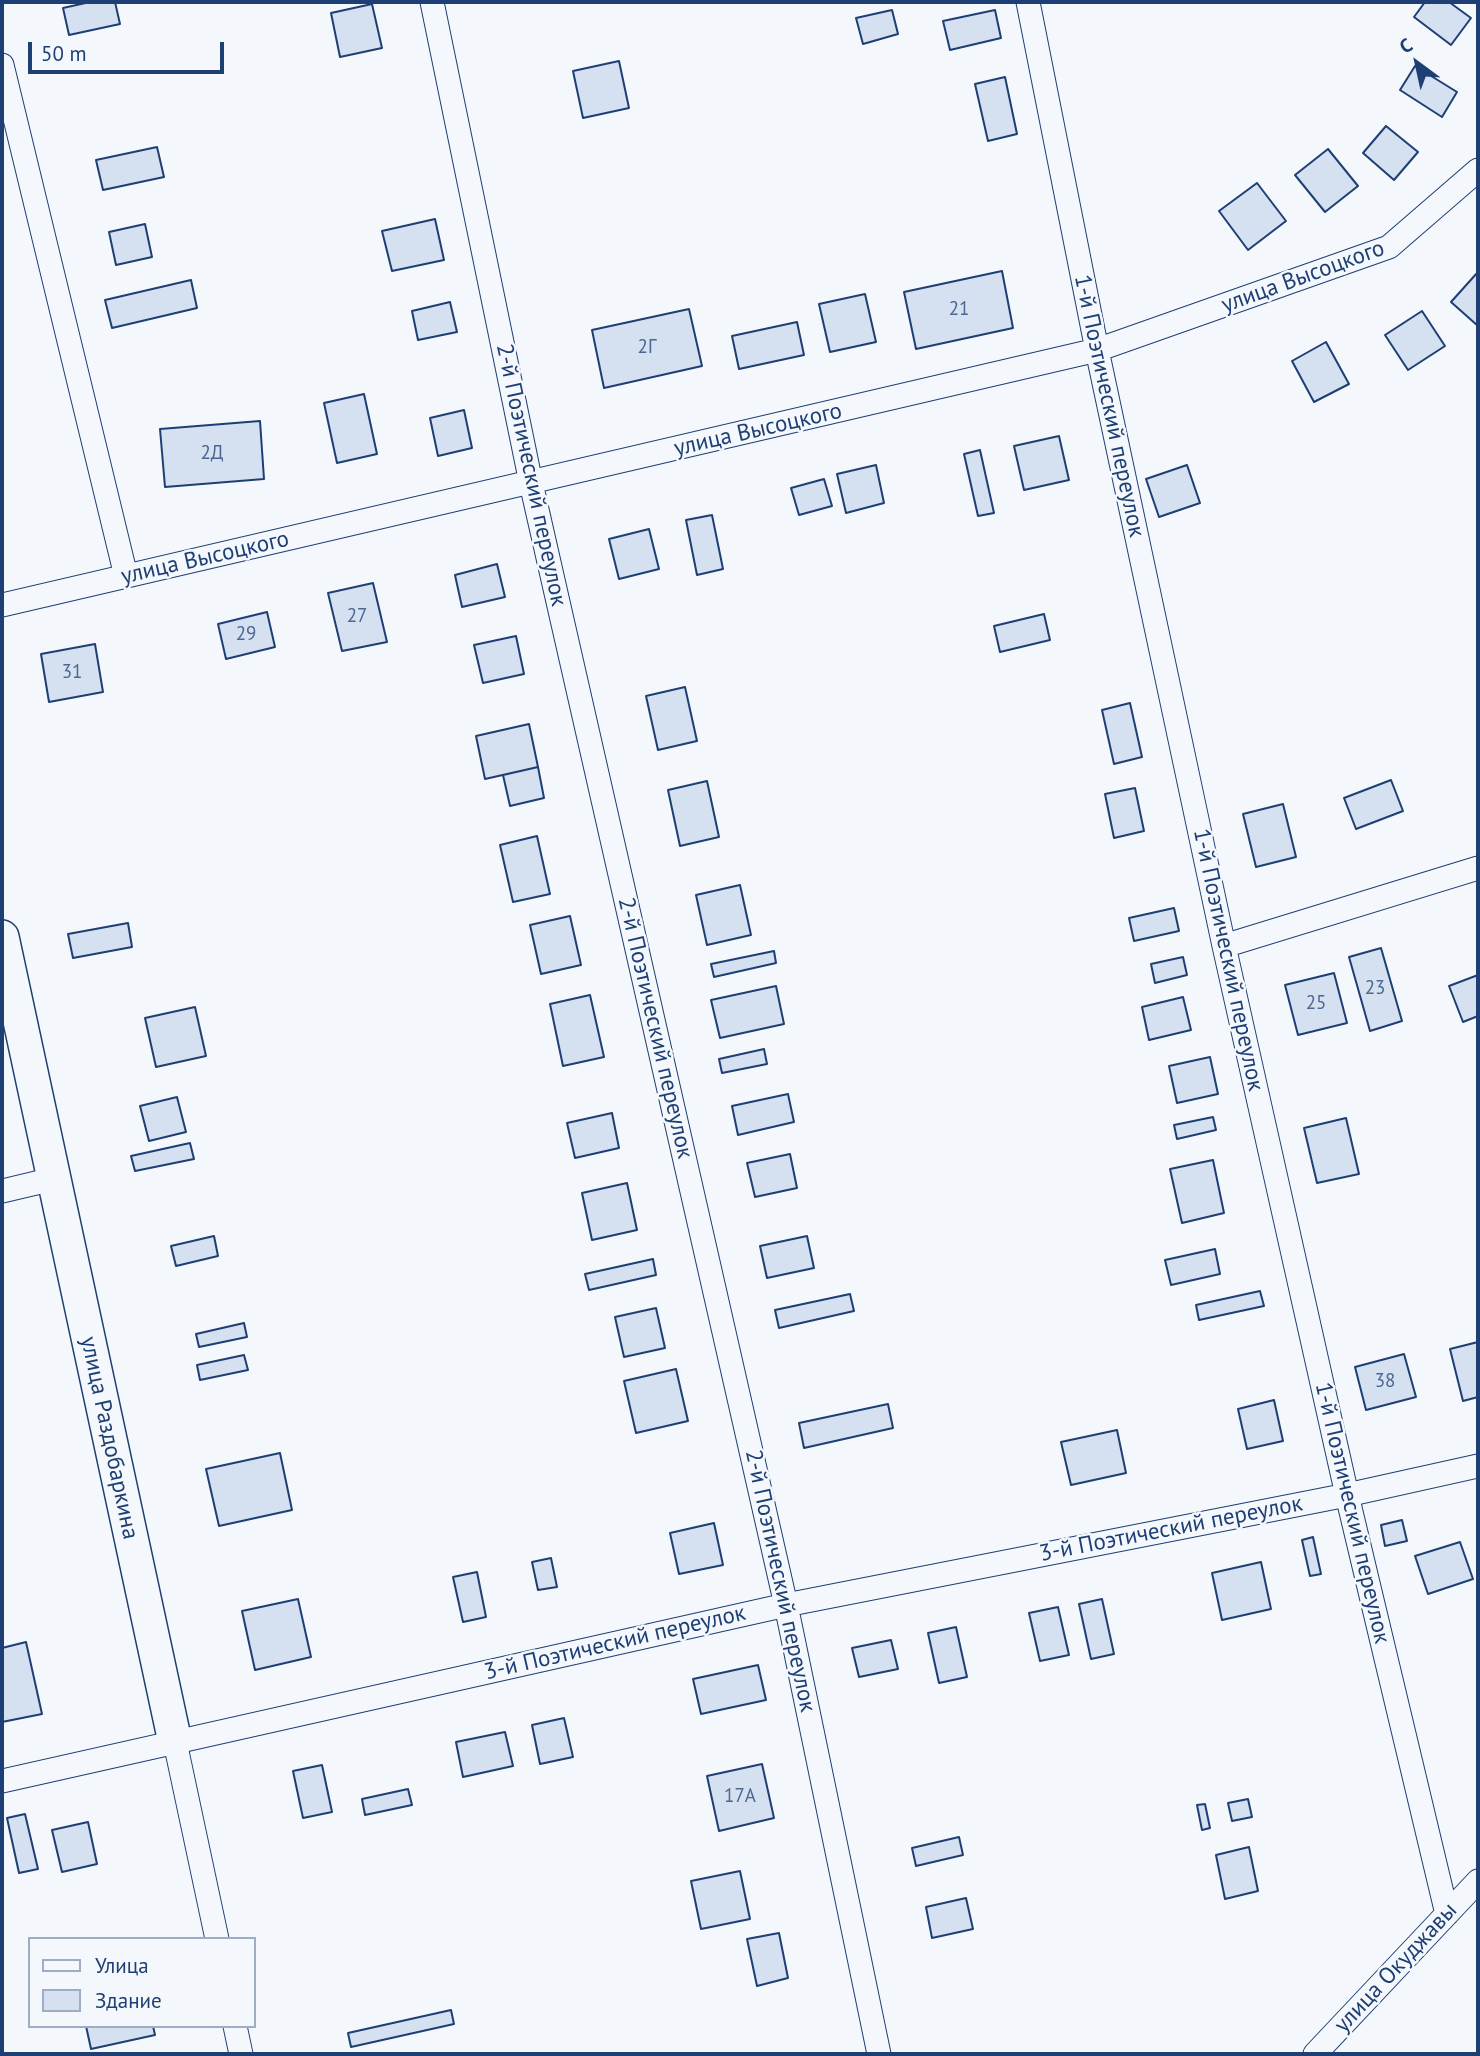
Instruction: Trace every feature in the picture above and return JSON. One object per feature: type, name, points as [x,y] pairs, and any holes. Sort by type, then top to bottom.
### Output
[{"type":"street","name":"2-й Поэтический переулок","points":[[432,2],[531,483],[786,1605],[879,2054]]},
{"type":"street","name":"1-й Поэтический переулок","points":[[1028,2],[1097,351],[1224,946],[1347,1495],[1447,1914]]},
{"type":"street","points":[[2,65],[126,576]]},
{"type":"street","name":"улица Высоцкого","points":[[2,605],[1097,351],[1390,247],[1478,170]]},
{"type":"street","points":[[1224,946],[1478,868]]},
{"type":"street","name":"улица Раздобаркина","points":[[2,937],[217,1937]]},
{"type":"street","points":[[2,1191],[53,1179]]},
{"type":"street","name":"3-й Поэтический переулок","points":[[2,1781],[786,1605],[1347,1495],[1478,1466]]},
{"type":"street","name":"улица Окуджавы","points":[[1315,2054],[1478,1881]]},
{"type":"street","points":[[235,2028],[241,2054]]},
{"type":"building","points":[[90,2],[115,2],[120,24],[69,35],[63,8]]},
{"type":"building","points":[[1425,2],[1449,2],[1471,18],[1451,45],[1414,17]]},
{"type":"building","points":[[372,4],[382,48],[340,57],[331,13]]},
{"type":"building","points":[[892,10],[898,34],[863,44],[856,18]]},
{"type":"building","points":[[995,10],[1001,38],[950,50],[943,21]]},
{"type":"building","points":[[619,61],[629,108],[583,118],[573,71]]},
{"type":"building","points":[[1415,66],[1457,92],[1442,117],[1400,90]]},
{"type":"building","points":[[1005,77],[1017,134],[988,141],[975,84]]},
{"type":"building","points":[[1386,126],[1418,152],[1394,180],[1363,153]]},
{"type":"building","points":[[157,147],[164,177],[103,190],[96,160]]},
{"type":"building","points":[[1328,149],[1358,186],[1325,212],[1295,175]]},
{"type":"building","points":[[1257,183],[1286,221],[1248,250],[1219,211]]},
{"type":"building","points":[[435,219],[444,260],[392,271],[382,231]]},
{"type":"building","points":[[145,224],[152,257],[116,265],[109,232]]},
{"type":"building","points":[[1002,271],[1013,328],[916,349],[904,292]]},
{"type":"building","points":[[1477,273],[1478,275],[1478,326],[1451,302]]},
{"type":"building","points":[[191,280],[197,308],[112,328],[105,300]]},
{"type":"building","points":[[865,294],[876,342],[830,352],[819,304]]},
{"type":"building","points":[[450,302],[457,332],[418,340],[412,311]]},
{"type":"building","points":[[689,309],[702,366],[604,388],[592,330]]},
{"type":"building","points":[[1422,311],[1445,346],[1408,370],[1385,335]]},
{"type":"building","points":[[797,322],[804,355],[739,369],[732,336]]},
{"type":"building","points":[[1326,342],[1349,384],[1314,402],[1292,361]]},
{"type":"building","points":[[364,394],[377,454],[337,463],[324,403]]},
{"type":"building","points":[[464,410],[472,448],[438,456],[430,418]]},
{"type":"building","points":[[260,421],[264,479],[165,487],[160,429]]},
{"type":"building","points":[[1059,436],[1069,480],[1024,490],[1014,446]]},
{"type":"building","points":[[980,450],[994,513],[978,516],[964,454]]},
{"type":"building","points":[[876,465],[884,503],[846,513],[837,474]]},
{"type":"building","points":[[1187,465],[1200,503],[1159,517],[1146,479]]},
{"type":"building","points":[[824,479],[832,506],[799,515],[791,488]]},
{"type":"building","points":[[712,515],[723,569],[697,575],[686,520]]},
{"type":"building","points":[[649,529],[659,569],[619,579],[609,539]]},
{"type":"building","points":[[497,564],[505,597],[462,607],[455,575]]},
{"type":"building","points":[[373,583],[387,642],[342,651],[328,593]]},
{"type":"building","points":[[267,612],[275,647],[226,659],[218,624]]},
{"type":"building","points":[[1044,614],[1050,640],[1000,652],[994,626]]},
{"type":"building","points":[[516,636],[524,674],[483,683],[474,645]]},
{"type":"building","points":[[95,644],[103,692],[49,702],[41,654]]},
{"type":"building","points":[[685,687],[697,741],[658,750],[646,696]]},
{"type":"building","points":[[1130,703],[1142,757],[1114,764],[1102,710]]},
{"type":"building","points":[[529,724],[538,767],[485,779],[476,736]]},
{"type":"building","points":[[538,767],[544,798],[510,806],[503,775]]},
{"type":"building","points":[[1391,780],[1403,811],[1356,829],[1344,798]]},
{"type":"building","points":[[707,781],[719,837],[680,846],[668,790]]},
{"type":"building","points":[[1135,788],[1144,831],[1114,838],[1105,794]]},
{"type":"building","points":[[1283,804],[1296,857],[1256,867],[1243,814]]},
{"type":"building","points":[[537,836],[550,894],[513,902],[500,845]]},
{"type":"building","points":[[740,885],[751,935],[707,945],[696,895]]},
{"type":"building","points":[[1174,908],[1179,931],[1134,941],[1129,918]]},
{"type":"building","points":[[570,916],[581,965],[541,974],[530,925]]},
{"type":"building","points":[[128,923],[132,947],[73,958],[68,934]]},
{"type":"building","points":[[1381,948],[1402,1021],[1370,1031],[1349,957]]},
{"type":"building","points":[[774,951],[776,963],[714,977],[711,964]]},
{"type":"building","points":[[1183,957],[1187,975],[1155,983],[1151,964]]},
{"type":"building","points":[[1334,973],[1347,1023],[1298,1035],[1285,985]]},
{"type":"building","points":[[1478,975],[1478,1016],[1463,1022],[1449,986]]},
{"type":"building","points":[[776,986],[784,1024],[720,1038],[711,1000]]},
{"type":"building","points":[[590,995],[604,1057],[563,1066],[550,1004]]},
{"type":"building","points":[[1183,997],[1191,1030],[1149,1040],[1142,1007]]},
{"type":"building","points":[[195,1007],[206,1056],[156,1067],[145,1018]]},
{"type":"building","points":[[764,1049],[767,1064],[722,1073],[719,1059]]},
{"type":"building","points":[[1210,1057],[1218,1094],[1177,1103],[1169,1066]]},
{"type":"building","points":[[788,1094],[794,1122],[738,1135],[732,1106]]},
{"type":"building","points":[[177,1097],[186,1132],[149,1141],[140,1106]]},
{"type":"building","points":[[612,1113],[619,1148],[575,1158],[567,1123]]},
{"type":"building","points":[[1213,1117],[1216,1130],[1177,1139],[1174,1125]]},
{"type":"building","points":[[1346,1118],[1359,1174],[1317,1183],[1304,1128]]},
{"type":"building","points":[[190,1143],[194,1159],[135,1171],[131,1156]]},
{"type":"building","points":[[790,1154],[797,1188],[755,1197],[747,1163]]},
{"type":"building","points":[[1213,1160],[1224,1213],[1182,1223],[1170,1169]]},
{"type":"building","points":[[627,1183],[637,1230],[592,1240],[582,1193]]},
{"type":"building","points":[[214,1236],[218,1256],[176,1266],[171,1246]]},
{"type":"building","points":[[807,1236],[814,1268],[767,1278],[760,1246]]},
{"type":"building","points":[[1215,1249],[1220,1274],[1171,1285],[1165,1260]]},
{"type":"building","points":[[653,1259],[656,1275],[589,1290],[585,1274]]},
{"type":"building","points":[[1260,1291],[1264,1306],[1199,1320],[1196,1305]]},
{"type":"building","points":[[850,1294],[854,1311],[779,1328],[775,1310]]},
{"type":"building","points":[[656,1308],[665,1348],[624,1357],[615,1317]]},
{"type":"building","points":[[244,1323],[247,1337],[199,1347],[196,1334]]},
{"type":"building","points":[[1478,1342],[1478,1397],[1463,1401],[1450,1349]]},
{"type":"building","points":[[1404,1354],[1416,1397],[1366,1410],[1355,1367]]},
{"type":"building","points":[[244,1355],[248,1370],[200,1380],[197,1365]]},
{"type":"building","points":[[676,1369],[688,1421],[636,1433],[624,1381]]},
{"type":"building","points":[[1274,1400],[1283,1441],[1247,1449],[1238,1409]]},
{"type":"building","points":[[888,1404],[893,1428],[804,1448],[799,1423]]},
{"type":"building","points":[[1117,1430],[1126,1473],[1071,1485],[1061,1442]]},
{"type":"building","points":[[280,1453],[292,1510],[219,1526],[206,1469]]},
{"type":"building","points":[[1402,1520],[1407,1541],[1385,1546],[1381,1525]]},
{"type":"building","points":[[714,1523],[723,1565],[679,1574],[670,1533]]},
{"type":"building","points":[[1313,1537],[1321,1574],[1310,1576],[1302,1540]]},
{"type":"building","points":[[1460,1542],[1473,1579],[1428,1594],[1415,1556]]},
{"type":"building","points":[[551,1558],[557,1587],[538,1590],[532,1562]]},
{"type":"building","points":[[1261,1562],[1271,1609],[1222,1620],[1212,1573]]},
{"type":"building","points":[[477,1572],[486,1617],[463,1622],[453,1577]]},
{"type":"building","points":[[298,1599],[311,1657],[255,1670],[242,1611]]},
{"type":"building","points":[[1102,1599],[1114,1654],[1091,1659],[1079,1604]]},
{"type":"building","points":[[1058,1607],[1069,1655],[1040,1661],[1029,1613]]},
{"type":"building","points":[[956,1627],[967,1677],[939,1683],[928,1633]]},
{"type":"building","points":[[891,1640],[898,1669],[859,1677],[852,1648]]},
{"type":"building","points":[[26,1642],[42,1714],[2,1722],[2,1648]]},
{"type":"building","points":[[758,1665],[766,1700],[701,1714],[693,1679]]},
{"type":"building","points":[[564,1718],[573,1757],[540,1764],[532,1725]]},
{"type":"building","points":[[505,1732],[513,1766],[463,1777],[456,1742]]},
{"type":"building","points":[[762,1764],[774,1818],[719,1831],[707,1776]]},
{"type":"building","points":[[322,1765],[332,1812],[303,1818],[293,1771]]},
{"type":"building","points":[[408,1789],[412,1805],[365,1815],[362,1799]]},
{"type":"building","points":[[1248,1799],[1252,1817],[1232,1821],[1228,1803]]},
{"type":"building","points":[[1205,1804],[1210,1828],[1202,1830],[1197,1805]]},
{"type":"building","points":[[25,1814],[38,1869],[19,1873],[7,1818]]},
{"type":"building","points":[[88,1822],[97,1864],[62,1872],[52,1830]]},
{"type":"building","points":[[959,1837],[963,1855],[916,1866],[912,1848]]},
{"type":"building","points":[[1249,1847],[1258,1891],[1225,1899],[1216,1855]]},
{"type":"building","points":[[740,1871],[750,1919],[701,1929],[691,1881]]},
{"type":"building","points":[[966,1898],[973,1929],[932,1938],[926,1907]]},
{"type":"building","points":[[779,1933],[788,1978],[757,1986],[747,1939]]},
{"type":"building","points":[[451,2010],[454,2024],[351,2047],[348,2033]]},
{"type":"building","points":[[86,2028],[153,2028],[155,2035],[91,2049]]}]
